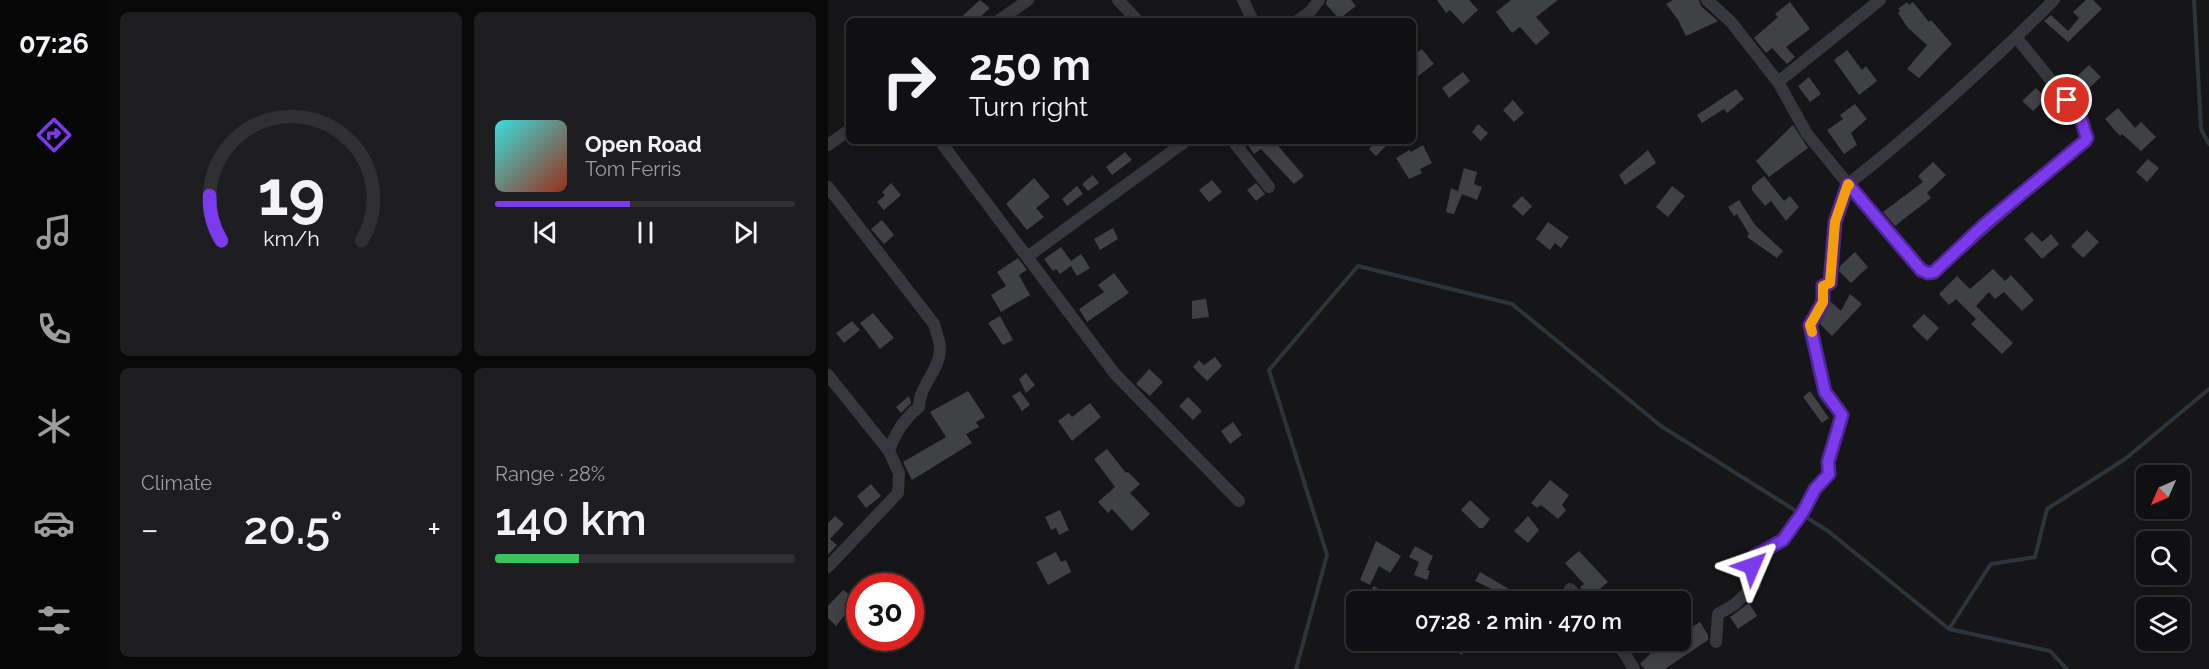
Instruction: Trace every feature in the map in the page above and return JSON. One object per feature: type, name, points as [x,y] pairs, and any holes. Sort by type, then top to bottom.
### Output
[{"type":"street","points":[[1118,0],[1135,18]]},
{"type":"street","points":[[1243,0],[1252,18]]},
{"type":"street","points":[[1301,18],[1310,12],[1319,0]]},
{"type":"street","points":[[1707,0],[1731,22],[1778,82],[1807,134],[1921,270],[1928,273],[1934,272],[1985,224],[2085,141],[2087,131],[2080,116],[2016,37]]},
{"type":"street","points":[[1778,82],[1880,0]]},
{"type":"street","points":[[1716,642],[1718,614],[1734,605],[1755,585],[1752,560],[1754,556],[1783,540],[1801,515],[1815,489],[1829,474],[1828,462],[1842,415],[1825,392],[1810,325],[1823,302],[1823,286],[1830,283],[1835,222],[1848,184],[1898,145],[2054,0]]},
{"type":"street","points":[[1002,18],[1024,1]]},
{"type":"street","points":[[828,145],[846,132]]},
{"type":"street","points":[[942,144],[1115,374],[1239,501]]},
{"type":"street","points":[[1027,257],[1182,144]]},
{"type":"street","points":[[1235,144],[1269,187]]},
{"type":"street","points":[[828,187],[934,324],[940,346],[934,369],[919,395],[920,407],[907,416],[893,438],[889,451]]},
{"type":"street","points":[[828,375],[889,451],[898,473],[898,493],[828,567]]},
{"type":"street","points":[[1623,651],[1634,669]]},
{"type":"building","points":[[980,0],[990,8],[979,18],[960,18]]},
{"type":"building","points":[[1327,0],[1351,0],[1356,6],[1338,18],[1326,4]]},
{"type":"building","points":[[1437,0],[1469,0],[1478,10],[1463,24],[1450,10],[1446,13]]},
{"type":"building","points":[[1511,0],[1558,0],[1536,17],[1550,33],[1536,45],[1520,27],[1512,33],[1496,12]]},
{"type":"building","points":[[1673,0],[1699,0],[1701,6],[1718,21],[1686,36],[1666,4]]},
{"type":"building","points":[[2086,0],[2093,0],[2102,9],[2068,42],[2044,21],[2051,15],[2068,31],[2079,18],[2073,12]]},
{"type":"building","points":[[1790,2],[1810,29],[1786,47],[1795,57],[1787,64],[1772,48],[1766,53],[1754,38],[1778,17],[1775,14]]},
{"type":"building","points":[[1907,2],[1909,5],[1913,2],[1929,22],[1931,20],[1952,44],[1919,78],[1907,69],[1927,45],[1908,28],[1898,13],[1900,11],[1898,9]]},
{"type":"building","points":[[1422,49],[1434,64],[1416,78],[1416,54]]},
{"type":"building","points":[[1847,50],[1862,70],[1866,66],[1877,81],[1859,95],[1834,60]]},
{"type":"building","points":[[2089,65],[2101,77],[2084,93],[2072,81]]},
{"type":"building","points":[[1463,72],[1470,81],[1449,98],[1442,88]]},
{"type":"building","points":[[1809,77],[1821,94],[1810,102],[1798,86]]},
{"type":"building","points":[[2036,88],[2046,98],[2033,111],[2022,101]]},
{"type":"building","points":[[1736,89],[1744,99],[1727,113],[1724,109],[1702,123],[1697,115]]},
{"type":"building","points":[[1513,100],[1524,113],[1514,122],[1503,110]]},
{"type":"building","points":[[1855,104],[1867,119],[1851,133],[1857,145],[1844,154],[1827,130],[1843,119],[1840,115]]},
{"type":"building","points":[[2118,108],[2135,128],[2141,122],[2156,137],[2141,151],[2122,134],[2120,136],[2105,119]]},
{"type":"building","points":[[1478,124],[1488,133],[1481,141],[1472,132]]},
{"type":"building","points":[[1793,125],[1808,148],[1769,177],[1756,161]]},
{"type":"building","points":[[1247,144],[1277,144],[1304,176],[1294,184],[1261,149],[1254,154]]},
{"type":"building","points":[[1384,144],[1386,146],[1376,156],[1369,149],[1373,145]]},
{"type":"building","points":[[1423,145],[1432,163],[1420,169],[1422,173],[1409,179],[1396,158]]},
{"type":"building","points":[[1648,150],[1656,163],[1625,185],[1619,175]]},
{"type":"building","points":[[1125,152],[1132,160],[1112,175],[1106,167]]},
{"type":"building","points":[[2148,159],[2159,168],[2147,182],[2136,172]]},
{"type":"building","points":[[1933,162],[1946,175],[1927,193],[1931,198],[1895,226],[1883,212],[1923,182],[1918,176]]},
{"type":"building","points":[[1464,168],[1477,172],[1474,184],[1482,187],[1477,200],[1462,194],[1454,214],[1446,212],[1451,188],[1458,191]]},
{"type":"building","points":[[1093,175],[1099,183],[1088,191],[1082,184]]},
{"type":"building","points":[[1764,176],[1784,201],[1790,196],[1799,207],[1786,221],[1771,201],[1765,206],[1752,190],[1752,186]]},
{"type":"building","points":[[1034,178],[1050,197],[1036,208],[1044,217],[1027,230],[1006,204]]},
{"type":"building","points":[[1212,180],[1222,192],[1209,202],[1199,190]]},
{"type":"building","points":[[891,183],[901,195],[884,210],[877,202],[885,195],[882,192]]},
{"type":"building","points":[[1256,183],[1265,194],[1256,201],[1247,190]]},
{"type":"building","points":[[1077,186],[1083,194],[1067,206],[1062,199]]},
{"type":"building","points":[[1672,186],[1685,196],[1668,217],[1656,207]]},
{"type":"building","points":[[1522,196],[1532,206],[1523,216],[1512,206]]},
{"type":"building","points":[[1739,200],[1755,225],[1783,251],[1777,258],[1747,237],[1749,234],[1737,214],[1734,216],[1728,207]]},
{"type":"building","points":[[882,220],[894,235],[884,244],[871,229]]},
{"type":"building","points":[[1548,222],[1569,237],[1561,248],[1555,243],[1550,250],[1536,239]]},
{"type":"building","points":[[1113,228],[1118,239],[1100,250],[1094,239]]},
{"type":"building","points":[[2087,230],[2099,242],[2083,258],[2071,246]]},
{"type":"building","points":[[2032,232],[2042,242],[2051,234],[2059,244],[2042,259],[2024,239]]},
{"type":"building","points":[[1061,247],[1071,261],[1081,254],[1090,268],[1077,276],[1071,266],[1060,274],[1056,269],[1053,271],[1044,259]]},
{"type":"building","points":[[1855,252],[1868,267],[1851,283],[1839,271],[1840,266]]},
{"type":"building","points":[[1018,258],[1027,270],[1019,275],[1030,295],[1001,312],[991,295],[1006,286],[997,272]]},
{"type":"building","points":[[1993,269],[2005,281],[2011,275],[2034,300],[2022,311],[2004,292],[1995,299],[1989,292],[1976,306],[2013,343],[2002,354],[1971,324],[1976,319],[1956,299],[1949,305],[1939,294],[1957,276],[1970,289]]},
{"type":"building","points":[[1114,273],[1129,293],[1087,322],[1079,309],[1104,292],[1098,285]]},
{"type":"building","points":[[1850,294],[1862,304],[1832,336],[1820,324],[1831,302],[1841,311]]},
{"type":"building","points":[[1206,299],[1209,317],[1192,319],[1192,301]]},
{"type":"building","points":[[873,313],[894,338],[880,349],[860,323]]},
{"type":"building","points":[[1924,314],[1939,328],[1927,341],[1912,326]]},
{"type":"building","points":[[1000,316],[1013,340],[1003,345],[988,323]]},
{"type":"building","points":[[852,321],[860,330],[844,343],[836,333]]},
{"type":"building","points":[[1215,357],[1222,366],[1207,381],[1193,367],[1199,360],[1204,365]]},
{"type":"building","points":[[1149,369],[1163,382],[1150,396],[1136,384]]},
{"type":"building","points":[[1026,373],[1035,385],[1026,393],[1019,379]]},
{"type":"building","points":[[968,391],[985,417],[976,422],[979,427],[966,434],[972,443],[912,480],[903,462],[946,437],[930,412]]},
{"type":"building","points":[[1020,391],[1030,405],[1022,411],[1012,396]]},
{"type":"building","points":[[1810,391],[1829,418],[1822,423],[1803,397]]},
{"type":"building","points":[[909,396],[911,403],[901,413],[896,407]]},
{"type":"building","points":[[1188,397],[1202,411],[1193,420],[1179,406]]},
{"type":"building","points":[[1090,403],[1101,417],[1072,441],[1058,421],[1069,413],[1072,417]]},
{"type":"building","points":[[1233,422],[1242,435],[1230,444],[1221,431]]},
{"type":"building","points":[[1107,449],[1126,473],[1128,472],[1140,484],[1130,493],[1150,514],[1132,531],[1112,509],[1108,513],[1098,502],[1115,487],[1094,459]]},
{"type":"building","points":[[1550,480],[1569,495],[1562,505],[1566,510],[1558,519],[1541,505],[1537,508],[1531,503]]},
{"type":"building","points":[[871,484],[881,496],[866,508],[857,496]]},
{"type":"building","points":[[1470,500],[1490,519],[1483,528],[1479,528],[1461,510]]},
{"type":"building","points":[[1060,510],[1069,530],[1059,535],[1056,528],[1051,530],[1045,517]]},
{"type":"building","points":[[835,516],[844,524],[830,539],[837,545],[828,555],[828,523]]},
{"type":"building","points":[[1528,516],[1539,530],[1528,543],[1514,531]]},
{"type":"building","points":[[1376,541],[1401,556],[1390,573],[1379,566],[1370,585],[1360,580]]},
{"type":"building","points":[[1415,546],[1433,556],[1427,570],[1430,571],[1427,580],[1414,575],[1419,562],[1409,557]]},
{"type":"building","points":[[1579,551],[1608,582],[1597,591],[1584,591],[1580,587],[1584,584],[1565,563]]},
{"type":"building","points":[[1056,552],[1061,562],[1066,560],[1071,572],[1048,585],[1036,562]]},
{"type":"building","points":[[1480,572],[1512,591],[1496,591],[1475,581]]},
{"type":"building","points":[[1374,586],[1381,591],[1370,591]]},
{"type":"building","points":[[843,590],[846,592],[846,614],[836,626],[828,618],[828,606]]},
{"type":"building","points":[[1749,603],[1757,616],[1738,629],[1730,617]]},
{"type":"building","points":[[1700,622],[1708,635],[1708,640],[1665,669],[1645,669],[1640,664],[1653,651],[1691,651],[1691,627]]},
{"type":"waterway","points":[[2194,0],[2201,129],[2209,144]]},
{"type":"waterway","points":[[1296,669],[1327,555],[1269,370],[1358,266],[1512,304],[1661,426],[1828,531],[1949,629],[2050,651],[2067,669]]},
{"type":"waterway","points":[[1949,629],[1991,564],[2035,557],[2047,509],[2125,459],[2209,389]]},
{"type":"slow traffic","points":[[1812,332],[1810,325],[1823,302],[1823,286],[1825,283],[1830,283],[1829,271],[1835,222],[1849,185]]},
{"type":"route","points":[[1752,566],[1754,556],[1783,540],[1803,512],[1815,489],[1829,474],[1828,462],[1842,415],[1825,392],[1810,325],[1823,302],[1823,286],[1825,283],[1830,283],[1829,271],[1835,222],[1848,184],[1921,270],[1928,273],[1934,272],[1985,224],[2085,141],[2087,131],[2080,116],[2067,100]]}]
